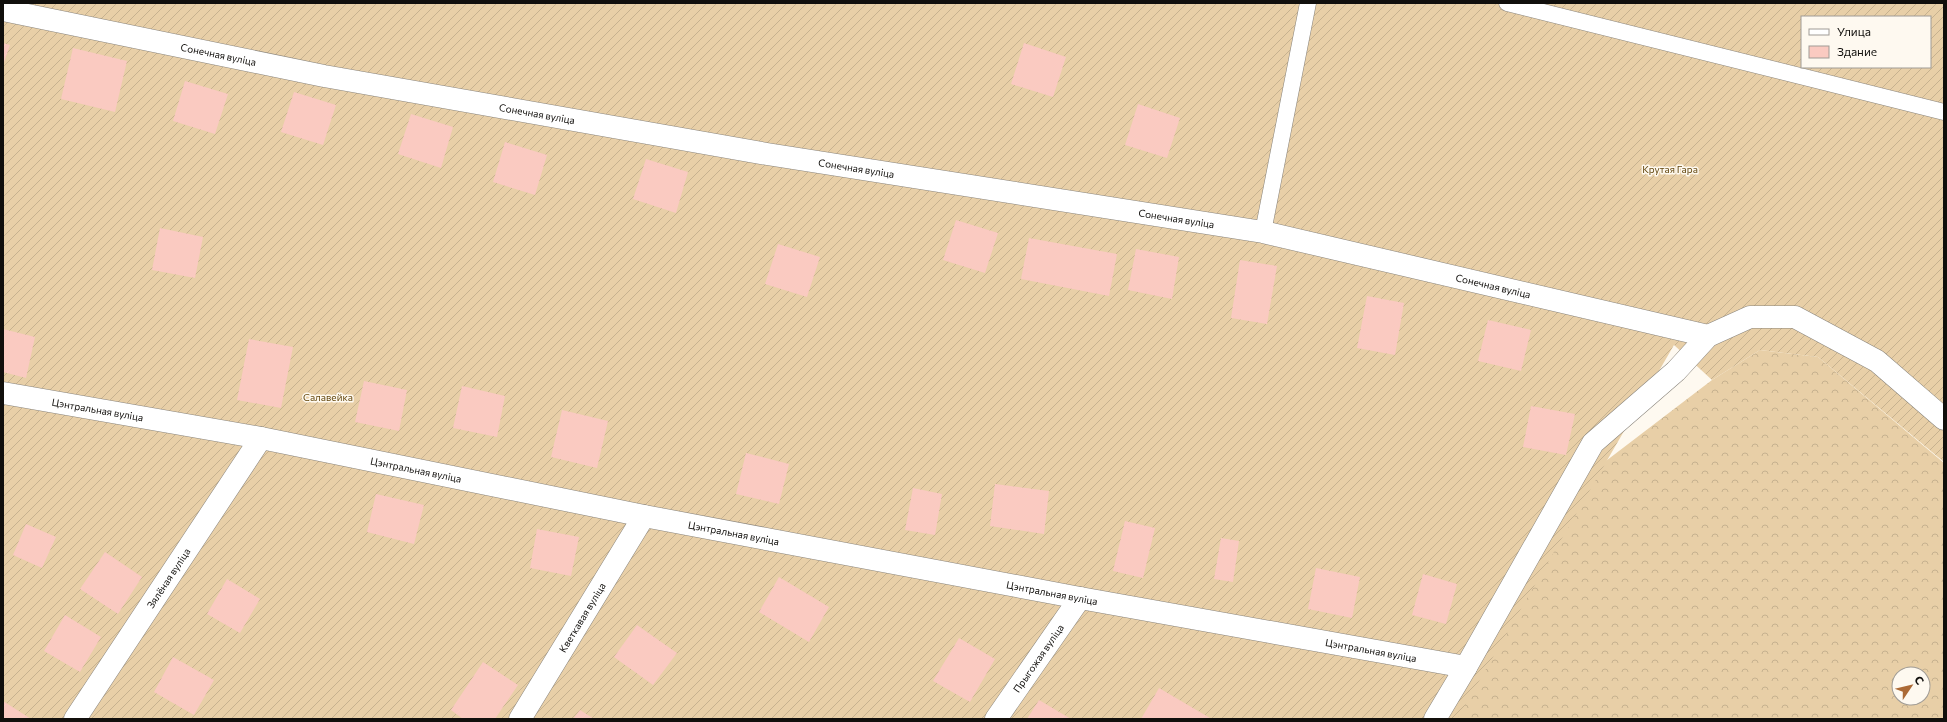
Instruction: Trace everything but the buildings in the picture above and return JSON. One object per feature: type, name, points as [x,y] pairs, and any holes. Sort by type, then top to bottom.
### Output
[{"type":"street","name":"Сонечная вуліца","points":[[3,10],[324,76],[767,154],[1263,232],[1708,336]]},
{"type":"street","points":[[1435,719],[1593,443],[1676,372],[1708,336],[1750,317],[1795,317],[1877,361],[1944,419]]},
{"type":"street","name":"Цэнтральная вуліца","points":[[3,393],[261,438],[644,516],[1080,598],[1466,667]]},
{"type":"street","name":"Зялёная вуліца","points":[[75,719],[261,438]]},
{"type":"street","name":"Кветкавая вуліца","points":[[520,719],[644,516]]},
{"type":"street","name":"Прыгожая вуліца","points":[[996,719],[1080,598]]},
{"type":"lane","points":[[1263,232],[1308,3]]},
{"type":"lane","points":[[1507,3],[1944,112]]},
{"type":"green space","name":"Салавейка","points":[[3,3],[1944,3],[1944,462],[1818,357],[1760,350],[1712,380],[1674,345],[1457,719],[3,719]]},
{"type":"green space","points":[[1760,350],[1818,357],[1944,463],[1944,719],[1452,719],[1598,467],[1712,380]]},
{"type":"park label","name":"Крутая Гара","points":[[1670,169]]}]
